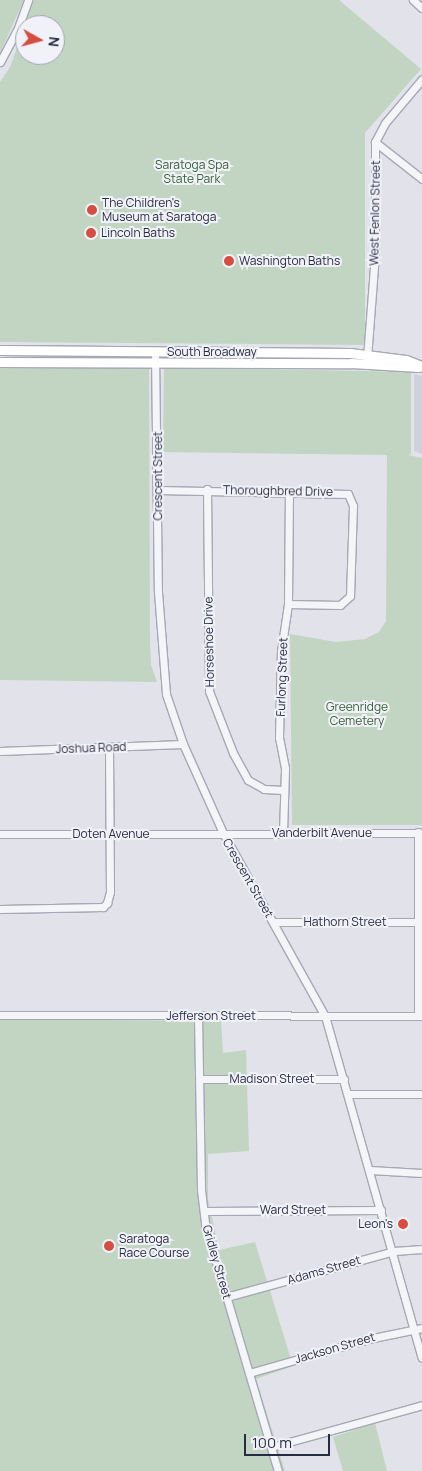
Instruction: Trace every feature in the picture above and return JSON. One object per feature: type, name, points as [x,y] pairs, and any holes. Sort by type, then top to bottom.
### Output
[{"type":"main road","name":"South Broadway","points":[[0,350],[155,352],[367,359],[422,366]]},
{"type":"main road","name":"South Broadway","points":[[0,362],[156,363],[367,359]]},
{"type":"street","points":[[0,62],[18,28],[28,0]]},
{"type":"street","points":[[412,0],[422,8]]},
{"type":"street","name":"West Fenlon Street","points":[[367,359],[375,253],[376,142],[385,123],[421,83]]},
{"type":"street","points":[[376,142],[422,179]]},
{"type":"street","name":"Crescent Street","points":[[155,352],[158,592],[162,675],[182,744],[223,833],[242,872],[274,922],[325,1016],[394,1251],[422,1358]]},
{"type":"street","name":"Thoroughbred Drive","points":[[158,490],[206,489],[348,494],[353,506],[350,596],[345,603],[288,604]]},
{"type":"street","name":"Horseshoe Drive","points":[[206,489],[209,691],[233,752],[248,780],[264,789],[283,790]]},
{"type":"street","name":"Furlong Street","points":[[283,833],[285,768],[280,738],[281,651],[288,604],[289,491]]},
{"type":"street","name":"Joshua Road","points":[[0,751],[182,744]]},
{"type":"street","points":[[0,909],[103,907],[107,903],[110,892],[109,748]]},
{"type":"street","points":[[420,832],[417,922],[420,1016]]},
{"type":"street","name":"Vanderbilt Avenue","points":[[223,833],[420,832]]},
{"type":"street","name":"Doten Avenue","points":[[0,834],[223,833]]},
{"type":"street","name":"Hathorn Street","points":[[274,922],[417,922]]},
{"type":"street","name":"Jefferson Street","points":[[0,1015],[420,1016]]},
{"type":"street","name":"Gridley Street","points":[[198,1016],[201,1190],[206,1228],[278,1471]]},
{"type":"street","name":"Madison Street","points":[[200,1079],[344,1079]]},
{"type":"street","points":[[349,1094],[422,1094]]},
{"type":"street","points":[[370,1170],[422,1173]]},
{"type":"street","name":"Ward Street","points":[[204,1211],[381,1210]]},
{"type":"street","name":"Adams Street","points":[[226,1297],[394,1251],[422,1249]]},
{"type":"street","name":"Jackson Street","points":[[249,1373],[414,1328],[422,1328]]},
{"type":"street","points":[[271,1447],[422,1405]]},
{"type":"shaded area","points":[[414,374],[422,376],[422,454],[414,451]]},
{"type":"green space","points":[[0,0],[24,0],[17,15],[15,15],[15,20],[0,53]]},
{"type":"green space","name":"Saratoga Spa State Park","points":[[34,0],[339,0],[421,69],[365,133],[365,345],[0,342],[0,82],[10,67],[15,53],[15,65],[65,65],[65,15],[29,15]]},
{"type":"green space","points":[[0,366],[149,366],[150,644],[151,665],[157,682],[0,680]]},
{"type":"green space","name":"Greenridge Cemetery","points":[[164,367],[411,372],[411,454],[408,455],[422,458],[422,825],[292,825],[290,634],[336,642],[365,639],[379,632],[386,621],[387,455],[163,452]]},
{"type":"green space","name":"Saratoga Race Course","points":[[0,1019],[221,1021],[223,1053],[246,1050],[249,1151],[208,1154],[208,1199],[219,1250],[255,1242],[293,1366],[256,1379],[285,1471],[0,1471]]},
{"type":"green space","points":[[375,1423],[387,1471],[343,1471],[333,1437]]},
{"type":"place","name":"The Children's Museum at Saratoga","points":[[92,210]]},
{"type":"place","name":"Lincoln Baths","points":[[91,233]]},
{"type":"place","name":"Washington Baths","points":[[229,261]]},
{"type":"place","name":"Leon's","points":[[403,1224]]},
{"type":"place","name":"Saratoga Race Course","points":[[109,1246]]}]
